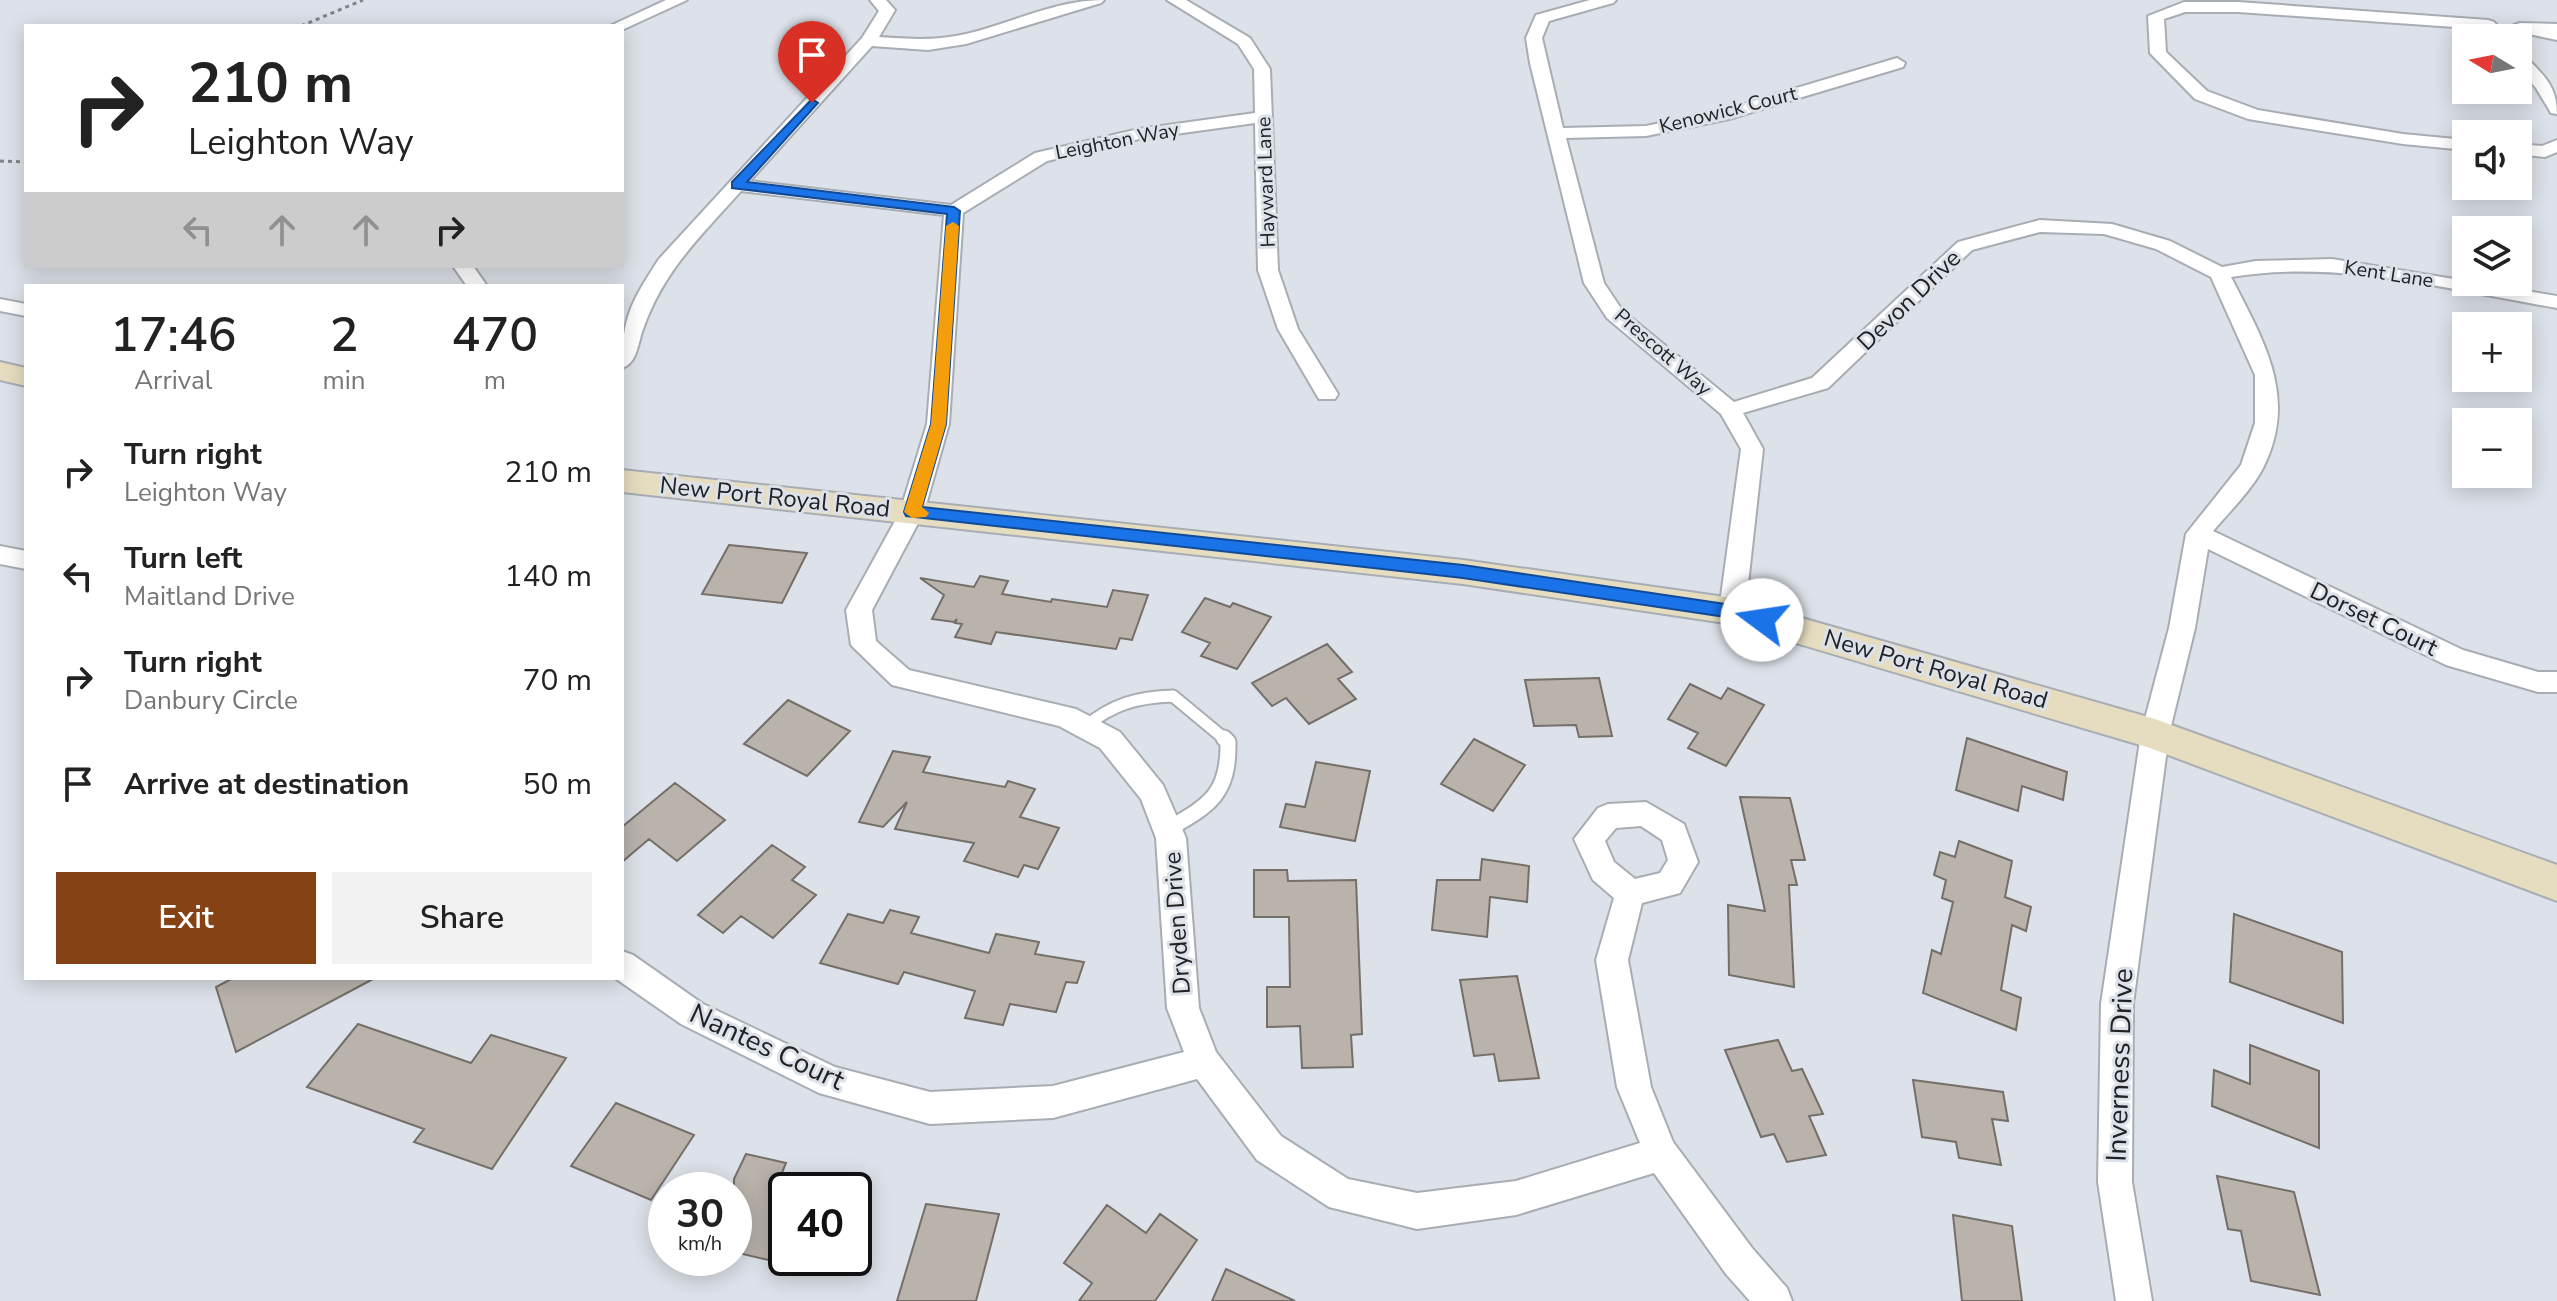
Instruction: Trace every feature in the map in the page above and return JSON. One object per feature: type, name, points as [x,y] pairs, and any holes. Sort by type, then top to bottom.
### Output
[{"type":"street","points":[[623,24],[679,0]]},
{"type":"street","points":[[624,350],[628,329],[669,259],[868,41],[882,23],[887,10],[878,0]]},
{"type":"street","points":[[868,41],[928,45],[966,39],[1096,0]]},
{"type":"street","name":"Hayward Lane","points":[[1175,0],[1244,41],[1262,69],[1268,270],[1288,329],[1327,394]]},
{"type":"street","name":"Prescott Way","points":[[1608,0],[1542,18],[1534,38],[1594,283],[1614,314],[1730,410],[1752,449],[1732,611]]},
{"type":"street","points":[[2452,28],[2238,7],[2184,7],[2156,16],[2158,53],[2201,95],[2254,115],[2403,139],[2452,144]]},
{"type":"street","points":[[2532,29],[2557,32]]},
{"type":"street","name":"Kenowick Court","points":[[1555,133],[1660,128],[1729,114],[1897,63]]},
{"type":"street","points":[[2532,74],[2557,109]]},
{"type":"street","name":"Leighton Way","points":[[954,211],[1041,157],[1139,134],[1264,117]]},
{"type":"street","points":[[2532,151],[2545,152],[2557,145]]},
{"type":"street","points":[[737,185],[954,211],[938,424],[912,512]]},
{"type":"street","name":"Devon Drive","points":[[1730,410],[1820,383],[1965,246],[2040,226],[2105,228],[2163,245],[2219,273]]},
{"type":"street","name":"Kent Lane","points":[[2219,273],[2256,267],[2332,265],[2557,302]]},
{"type":"street","points":[[2155,734],[2182,628],[2198,534],[2252,467],[2266,423],[2266,375],[2219,273]]},
{"type":"street","points":[[0,305],[24,310]]},
{"type":"street","points":[[0,371],[24,377]]},
{"type":"street","name":"New Port Royal Road","points":[[624,481],[1463,572],[1732,611],[2155,734],[2557,883]]},
{"type":"street","name":"Dryden Drive","points":[[912,512],[859,610],[864,645],[901,678],[1066,717],[1110,740],[1118,749],[1153,793],[1171,838],[1183,1008],[1204,1062],[1269,1148],[1341,1195],[1417,1211],[1516,1198],[1661,1154]]},
{"type":"street","name":"Dorset Court","points":[[2198,534],[2455,658],[2538,682],[2557,682]]},
{"type":"street","points":[[0,555],[24,560]]},
{"type":"street","name":"Inverness Drive","points":[[2134,1301],[2115,1182],[2117,1004],[2155,734]]},
{"type":"street","points":[[1630,893],[1612,960],[1634,1087],[1661,1154],[1739,1261],[1774,1301]]},
{"type":"street","name":"Nantes Court","points":[[624,966],[692,1014],[831,1082],[930,1108],[1053,1102],[1204,1062]]},
{"type":"lane","points":[[1085,727],[1106,708],[1139,697],[1173,696],[1228,742],[1230,770],[1213,803],[1168,829]]},
{"type":"path","points":[[306,24],[363,0]]},
{"type":"path","points":[[0,161],[24,162]]},
{"type":"building","points":[[729,545],[807,553],[782,603],[702,594]]},
{"type":"building","points":[[980,576],[1008,581],[1002,594],[1051,602],[1052,599],[1107,607],[1113,590],[1148,595],[1132,640],[1120,638],[1116,649],[996,632],[991,644],[955,637],[962,624],[955,623],[957,619],[954,622],[932,619],[944,595],[920,578],[974,587]]},
{"type":"building","points":[[1205,598],[1230,607],[1233,603],[1271,617],[1237,669],[1201,656],[1210,643],[1182,632]]},
{"type":"building","points":[[1327,644],[1352,672],[1338,679],[1356,699],[1309,724],[1286,698],[1272,706],[1252,683]]},
{"type":"building","points":[[1599,678],[1612,736],[1579,737],[1576,725],[1534,726],[1525,680]]},
{"type":"building","points":[[1690,684],[1721,699],[1728,688],[1764,705],[1726,766],[1688,748],[1698,733],[1668,719]]},
{"type":"building","points":[[788,700],[850,731],[807,776],[744,744]]},
{"type":"building","points":[[1967,738],[2067,772],[2063,800],[2022,786],[2018,811],[1956,790]]},
{"type":"building","points":[[1474,739],[1525,765],[1493,811],[1441,784]]},
{"type":"building","points":[[893,751],[930,757],[923,772],[1005,787],[1008,781],[1035,789],[1020,817],[1059,828],[1038,869],[1024,865],[1018,877],[964,861],[974,843],[895,829],[907,802],[883,827],[859,822]]},
{"type":"building","points":[[1316,762],[1370,771],[1355,841],[1280,827],[1286,804],[1305,807]]},
{"type":"building","points":[[675,783],[725,820],[677,861],[649,839],[624,860],[624,825]]},
{"type":"building","points":[[1740,797],[1790,798],[1805,860],[1791,860],[1797,885],[1789,885],[1794,987],[1729,975],[1728,905],[1765,911]]},
{"type":"building","points":[[1959,841],[2012,861],[2005,897],[2031,907],[2026,931],[2012,925],[2001,990],[2021,998],[2016,1030],[1923,993],[1932,950],[1941,954],[1953,902],[1942,898],[1946,880],[1934,875],[1940,852],[1955,857]]},
{"type":"building","points":[[772,845],[805,867],[792,880],[816,895],[773,938],[741,916],[723,933],[698,915]]},
{"type":"building","points":[[1482,859],[1529,866],[1527,902],[1490,897],[1487,937],[1432,930],[1437,880],[1480,880]]},
{"type":"building","points":[[1254,870],[1287,870],[1288,881],[1356,880],[1362,1034],[1351,1035],[1353,1067],[1302,1068],[1300,1026],[1267,1027],[1267,987],[1290,987],[1289,917],[1254,917]]},
{"type":"building","points":[[890,910],[919,917],[911,933],[989,953],[996,934],[1039,942],[1035,954],[1084,962],[1077,983],[1066,982],[1056,1012],[1010,1004],[1003,1025],[965,1018],[975,991],[904,972],[898,984],[820,963],[848,914],[883,923]]},
{"type":"building","points":[[2234,914],[2342,952],[2343,1023],[2230,982]]},
{"type":"building","points":[[1517,976],[1539,1078],[1499,1081],[1494,1054],[1474,1056],[1460,980]]},
{"type":"building","points":[[229,980],[371,980],[236,1052],[216,987]]},
{"type":"building","points":[[358,1024],[471,1063],[491,1035],[566,1058],[492,1169],[414,1142],[424,1129],[307,1087]]},
{"type":"building","points":[[1778,1040],[1792,1071],[1802,1069],[1823,1114],[1809,1116],[1826,1155],[1787,1162],[1774,1134],[1761,1137],[1725,1050]]},
{"type":"building","points":[[2250,1045],[2319,1071],[2319,1148],[2212,1106],[2214,1070],[2250,1084]]},
{"type":"building","points":[[1913,1080],[2003,1092],[2008,1121],[1992,1119],[2001,1165],[1959,1158],[1956,1142],[1922,1137]]},
{"type":"building","points":[[616,1103],[694,1135],[670,1172],[648,1172],[648,1199],[571,1166]]},
{"type":"building","points":[[746,1154],[786,1163],[782,1172],[768,1172],[768,1260],[752,1256],[752,1172],[737,1172]]},
{"type":"building","points":[[2217,1176],[2294,1192],[2320,1295],[2251,1281],[2241,1231],[2228,1229]]},
{"type":"building","points":[[926,1204],[999,1214],[976,1301],[897,1301]]},
{"type":"building","points":[[1107,1205],[1146,1233],[1160,1214],[1197,1240],[1155,1301],[1079,1301],[1092,1283],[1064,1263]]},
{"type":"building","points":[[1953,1215],[2012,1226],[2022,1301],[1962,1301]]},
{"type":"building","points":[[1226,1269],[1295,1301],[1212,1301]]},
{"type":"slow traffic","points":[[920,513],[912,512],[938,424],[953,226]]},
{"type":"route","points":[[812,103],[737,185],[954,211],[938,424],[912,512],[1463,572],[1732,611],[1762,620]]}]
